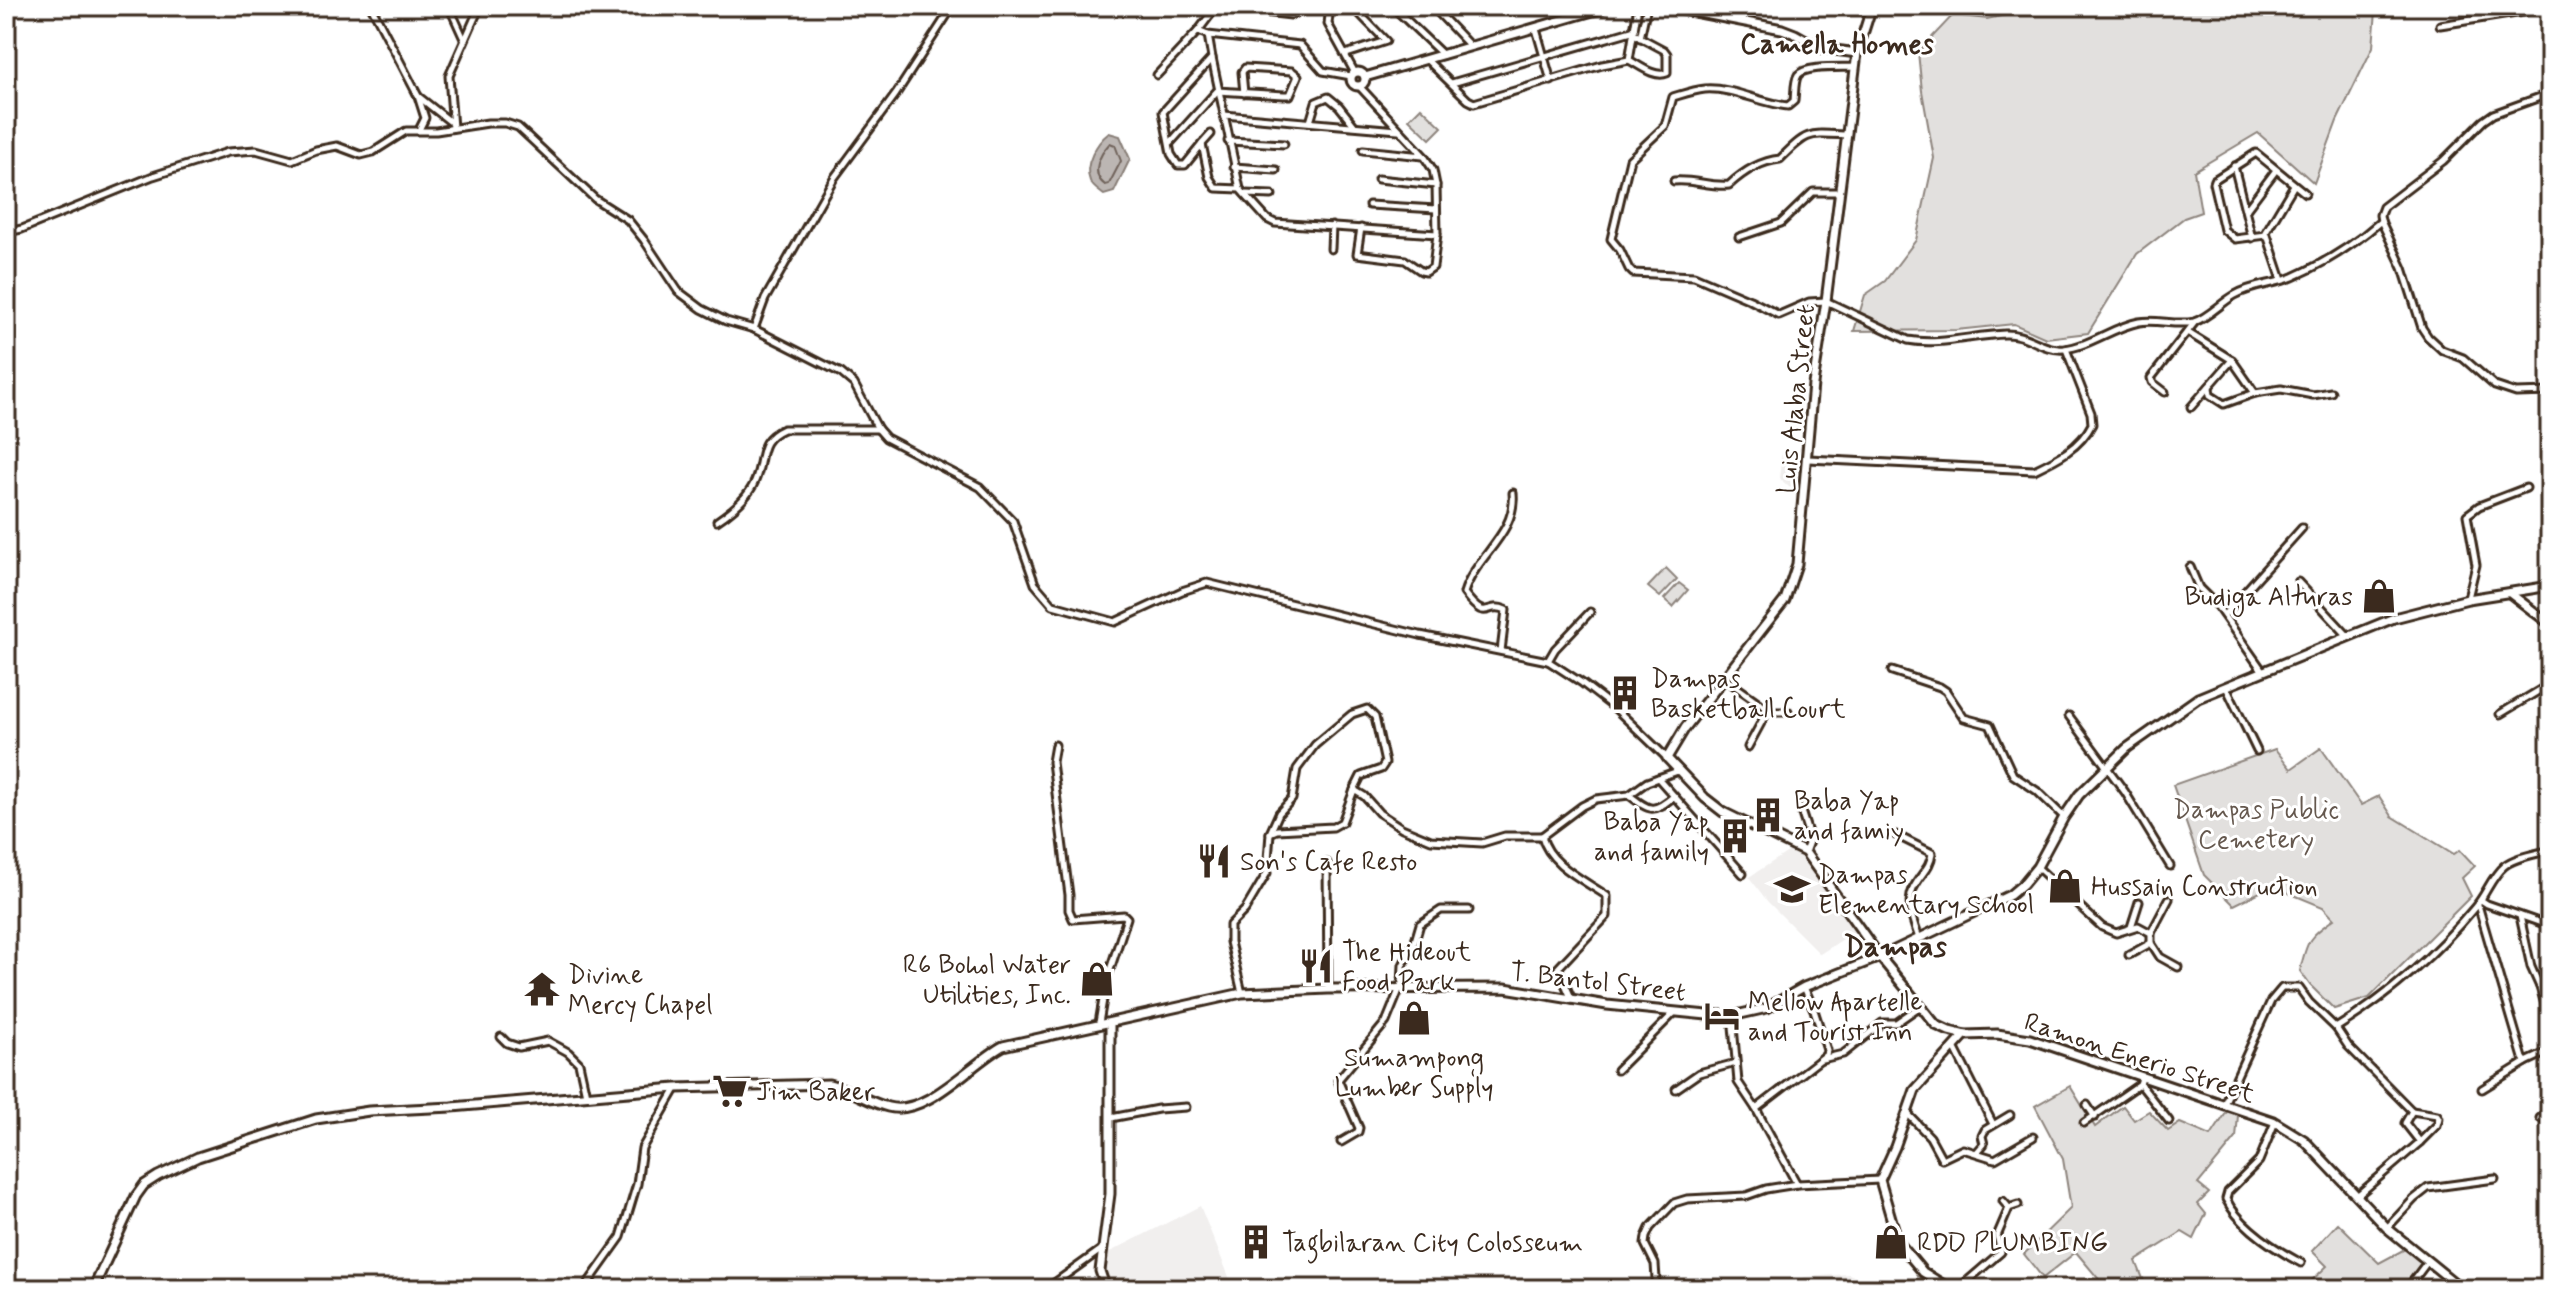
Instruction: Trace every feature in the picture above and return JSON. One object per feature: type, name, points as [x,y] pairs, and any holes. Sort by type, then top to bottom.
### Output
[{"type":"street","points":[[371,6],[418,96],[425,118],[436,131]]},
{"type":"street","points":[[449,6],[464,39]]},
{"type":"street","points":[[452,126],[449,76],[480,6]]},
{"type":"street","points":[[754,329],[765,299],[834,178],[896,94],[953,6]]},
{"type":"street","points":[[1157,75],[1217,6],[1291,15],[1301,6]]},
{"type":"street","points":[[1330,6],[1328,24],[1346,54],[1353,74],[1352,83],[1359,86],[1424,156],[1433,170],[1437,234],[1433,267],[1426,272],[1405,260],[1357,254],[1361,228]]},
{"type":"street","points":[[1346,54],[1386,41],[1352,6]]},
{"type":"street","points":[[1392,6],[1443,55]]},
{"type":"street","points":[[1432,6],[1471,46]]},
{"type":"street","points":[[1365,77],[1610,6]]},
{"type":"street","points":[[1636,34],[1638,6]]},
{"type":"street","points":[[1629,60],[1647,6]]},
{"type":"street","points":[[1663,6],[1782,29],[1820,48],[1857,53]]},
{"type":"street","name":"Luis Alaba Street","points":[[1667,758],[1685,728],[1785,600],[1797,564],[1813,384],[1855,67],[1872,6]]},
{"type":"street","points":[[2440,25],[2523,12],[2539,6]]},
{"type":"street","points":[[1536,29],[1551,81]]},
{"type":"street","points":[[1198,31],[1208,35],[1300,45],[1323,71],[1362,73],[1365,77]]},
{"type":"street","points":[[1427,60],[1468,100],[1474,103],[1629,60],[1662,75],[1667,73],[1667,54],[1636,34],[1545,55],[1452,83]]},
{"type":"street","points":[[1208,35],[1217,91],[1242,191],[1271,222],[1437,234]]},
{"type":"street","points":[[1211,134],[1185,165],[1178,165],[1171,154],[1163,112],[1212,58]]},
{"type":"street","points":[[1855,67],[1801,72],[1796,80],[1794,101],[1788,106],[1722,90],[1705,89],[1673,97],[1665,126],[1630,159],[1611,239],[1629,269],[1633,273],[1694,276],[1775,314],[1788,312],[1809,302],[1826,301],[1908,340],[1936,342],[2010,333],[2044,347],[2066,349],[2138,322],[2196,321]]},
{"type":"street","points":[[1217,91],[1244,93],[1290,95],[1298,76],[1292,71],[1245,68],[1242,72],[1244,93]]},
{"type":"street","points":[[1359,86],[1364,84],[1365,77]]},
{"type":"street","points":[[2550,90],[2483,121],[2443,161],[2383,207],[2380,215],[2428,337],[2442,350],[2463,358],[2495,386],[2516,393],[2550,392]]},
{"type":"street","points":[[1170,142],[1217,91]]},
{"type":"street","points":[[418,96],[452,126]]},
{"type":"street","points":[[1310,122],[1316,102],[1328,97],[1354,126]]},
{"type":"street","points":[[1224,115],[1400,131]]},
{"type":"street","points":[[418,131],[425,118]]},
{"type":"street","points":[[6,232],[22,229],[153,176],[228,152],[256,150],[292,160],[316,150],[337,146],[361,155],[373,152],[406,131],[436,131],[452,126],[488,123],[518,127],[595,199],[628,220],[678,291],[702,309],[726,321],[754,329],[841,373],[859,391],[878,429],[898,445],[980,487],[1013,521],[1035,584],[1053,605],[1115,622],[1207,583],[1420,635],[1548,661],[1617,710],[1667,758]]},
{"type":"street","points":[[1674,181],[1729,185],[1738,175],[1765,160],[1780,159],[1788,149],[1811,133],[1846,135]]},
{"type":"street","points":[[1228,141],[1284,144]]},
{"type":"street","points":[[1202,144],[1211,183],[1216,188],[1272,195]]},
{"type":"street","points":[[1363,150],[1424,156]]},
{"type":"street","points":[[2266,235],[2235,239],[2224,230],[2214,180],[2256,153],[2305,193]]},
{"type":"street","points":[[2234,166],[2252,238]]},
{"type":"street","points":[[1234,167],[1276,170]]},
{"type":"street","points":[[2245,211],[2276,170]]},
{"type":"street","points":[[1378,179],[1436,185]]},
{"type":"street","points":[[2282,280],[2266,235],[2294,185]]},
{"type":"street","points":[[1739,237],[1781,223],[1813,192],[1840,192]]},
{"type":"street","points":[[1369,205],[1436,209]]},
{"type":"street","points":[[2165,392],[2151,378],[2196,321],[2232,296],[2255,285],[2290,278],[2355,243],[2381,221]]},
{"type":"street","points":[[1331,249],[1332,226]]},
{"type":"street","points":[[2187,332],[2232,360],[2255,393]]},
{"type":"street","points":[[1808,459],[2034,470],[2077,445],[2092,424],[2091,413],[2066,349]]},
{"type":"street","points":[[2191,407],[2232,360]]},
{"type":"street","points":[[2209,387],[2213,398],[2224,404],[2255,393],[2281,389],[2313,395],[2331,392]]},
{"type":"street","points":[[717,521],[749,491],[755,481],[764,441],[772,433],[783,429],[878,429]]},
{"type":"street","points":[[2468,599],[2476,565],[2467,515],[2479,506],[2526,488]]},
{"type":"street","points":[[1501,651],[1506,610],[1500,607],[1481,611],[1464,593],[1510,519],[1513,493]]},
{"type":"street","points":[[2224,616],[2226,610],[2302,528]]},
{"type":"street","points":[[2190,567],[2199,588],[2224,616],[2262,670]]},
{"type":"street","points":[[2298,582],[2348,636]]},
{"type":"street","name":"T. Bantol Street","points":[[93,1289],[144,1185],[198,1157],[316,1119],[369,1111],[676,1088],[829,1084],[887,1107],[900,1109],[917,1105],[937,1094],[1003,1046],[1242,993],[1505,988],[1572,1000],[1707,1015],[1732,1015],[1767,1008],[1804,987],[1880,957],[2010,895],[2037,867],[2079,795],[2107,766],[2148,732],[2198,698],[2394,618],[2468,599],[2550,586]]},
{"type":"street","points":[[2511,594],[2550,624]]},
{"type":"street","points":[[1548,661],[1555,649],[1590,612]]},
{"type":"street","points":[[1892,671],[1940,687],[1964,718],[1990,725],[2013,775],[2037,791],[2064,817]]},
{"type":"street","points":[[1724,678],[1775,714],[1788,712]]},
{"type":"street","points":[[2500,714],[2550,684]]},
{"type":"street","points":[[2225,686],[2257,751]]},
{"type":"street","points":[[1242,993],[1230,942],[1230,925],[1245,910],[1267,873],[1270,833],[1279,813],[1292,799],[1297,769],[1315,745],[1352,714],[1367,709],[1375,717],[1385,763],[1381,769],[1361,776],[1342,822],[1333,827],[1270,833]]},
{"type":"street","points":[[1748,747],[1768,710]]},
{"type":"street","points":[[2069,716],[2125,792],[2170,866]]},
{"type":"street","points":[[1055,745],[1052,762],[1069,910],[1073,919],[1124,915],[1127,918],[1106,982],[1099,1023]]},
{"type":"street","name":"Ramon Enerio Street","points":[[1667,758],[1705,798],[1723,812],[1805,852],[1880,957],[1936,1025],[1965,1035],[1997,1034],[2030,1039],[2141,1081],[2275,1122],[2304,1140],[2387,1228],[2462,1289]]},
{"type":"street","points":[[1354,790],[1402,828],[1431,840],[1482,843],[1505,836],[1542,836],[1596,799],[1629,795],[1658,778],[1678,771]]},
{"type":"street","points":[[1658,778],[1743,874]]},
{"type":"street","points":[[1629,795],[1653,810],[1674,796]]},
{"type":"street","points":[[1800,808],[1810,839],[1805,852]]},
{"type":"street","points":[[1896,835],[1932,853],[1931,862],[1913,889],[1909,907],[1920,939]]},
{"type":"street","points":[[1542,836],[1555,861],[1607,896],[1607,916],[1558,968],[1572,1000]]},
{"type":"street","points":[[2336,1028],[2371,1007],[2399,983],[2480,902],[2506,864],[2550,850]]},
{"type":"street","points":[[1327,863],[1328,989]]},
{"type":"street","points":[[2037,867],[2102,927],[2116,933],[2138,926],[2151,933]]},
{"type":"street","points":[[2169,899],[2151,933],[2151,943],[2160,957],[2178,967]]},
{"type":"street","points":[[2131,928],[2139,902]]},
{"type":"street","points":[[2480,902],[2550,926]]},
{"type":"street","points":[[2480,902],[2526,1062]]},
{"type":"street","points":[[1341,1142],[1358,1132],[1359,1128],[1338,1080],[1386,1022],[1400,990],[1403,965],[1424,920],[1441,910],[1469,910]]},
{"type":"street","points":[[2520,916],[2531,967],[2550,1022]]},
{"type":"street","points":[[2129,955],[2151,943]]},
{"type":"street","points":[[2540,987],[2550,985]]},
{"type":"street","points":[[1804,987],[1827,1050],[1822,1059]]},
{"type":"street","points":[[2224,1104],[2271,1001],[2282,988],[2299,988],[2336,1028],[2348,1046],[2412,1111],[2437,1115],[2439,1118],[2437,1125],[2420,1142],[2356,1197]]},
{"type":"street","points":[[1756,1109],[1822,1059],[1843,1054],[1882,1023],[1896,1023],[1919,1007]]},
{"type":"street","points":[[1617,1070],[1676,1011]]},
{"type":"street","points":[[1732,1015],[1738,1082],[1797,1184]]},
{"type":"street","points":[[1106,1289],[1100,1271],[1110,1194],[1110,1023]]},
{"type":"street","points":[[1950,1289],[1923,1272],[1898,1242],[1880,1180],[1915,1090],[1965,1035]]},
{"type":"street","points":[[501,1037],[519,1047],[548,1041],[568,1052],[579,1063],[586,1095]]},
{"type":"street","points":[[1954,1047],[1993,1124]]},
{"type":"street","points":[[2482,1089],[2550,1051]]},
{"type":"street","points":[[1676,1089],[1699,1073],[1736,1063]]},
{"type":"street","points":[[2084,1123],[2141,1081],[2169,1121]]},
{"type":"street","points":[[596,1289],[586,1286],[621,1237],[637,1184],[642,1148],[676,1088]]},
{"type":"street","points":[[2087,1105],[2095,1117]]},
{"type":"street","points":[[1111,1118],[1186,1107]]},
{"type":"street","points":[[2412,1111],[2405,1123],[2420,1142]]},
{"type":"street","points":[[1908,1114],[1930,1137],[1942,1159],[1963,1149],[1995,1159],[2033,1137]]},
{"type":"street","points":[[1977,1152],[1985,1143],[1982,1133],[2010,1115]]},
{"type":"street","points":[[2540,1118],[2550,1120]]},
{"type":"street","points":[[2275,1122],[2259,1161],[2228,1192],[2226,1199],[2237,1215],[2252,1228],[2280,1251],[2301,1263]]},
{"type":"street","points":[[2387,1228],[2428,1188],[2495,1179]]},
{"type":"street","points":[[1656,1279],[1655,1264],[1645,1244],[1646,1237],[1650,1228],[1674,1203],[1687,1199],[1746,1196],[1797,1184],[1880,1180]]},
{"type":"street","points":[[2003,1201],[2009,1208]]},
{"type":"street","points":[[1958,1289],[2001,1252],[1997,1236],[2009,1208],[2018,1205]]},
{"type":"street","points":[[1046,1289],[1102,1249]]},
{"type":"street","points":[[2407,1289],[2428,1261]]},
{"type":"street","points":[[1356,1289],[1367,1287]]},
{"type":"shaded area","points":[[1782,451],[1803,453],[1799,496],[1779,478]]},
{"type":"shaded area","name":"Dampas Elementary School","points":[[1791,850],[1799,854],[1857,930],[1820,954],[1768,902],[1749,877]]},
{"type":"shaded area","points":[[1200,1206],[1234,1289],[1110,1289],[1104,1271],[1108,1253]]},
{"type":"shaded area","points":[[1849,1274],[1882,1289],[1796,1289],[1804,1277]]},
{"type":"green space","points":[[2035,6],[2374,6],[2376,11],[2373,47],[2337,121],[2314,183],[2258,133],[2194,171],[2201,212],[2184,218],[2137,254],[2088,333],[2046,338],[2014,324],[1956,330],[1854,331],[1865,295],[1885,281],[1916,240],[1934,158],[1918,52],[1953,15],[1987,19],[2034,9]]},
{"type":"green space","points":[[1421,107],[1442,127],[1430,139],[1409,119]]},
{"type":"green space","points":[[1666,568],[1677,579],[1660,597],[1648,587]]},
{"type":"green space","points":[[1679,583],[1688,590],[1673,607],[1664,599]]},
{"type":"green space","name":"Dampas Public Cemetery","points":[[2321,748],[2361,805],[2379,796],[2392,816],[2454,854],[2460,850],[2475,866],[2462,878],[2471,896],[2369,998],[2334,1009],[2300,971],[2310,940],[2334,919],[2323,907],[2272,886],[2234,905],[2204,875],[2173,785],[2275,749],[2291,769]]},
{"type":"green space","points":[[2070,1086],[2095,1127],[2123,1106],[2134,1120],[2149,1111],[2168,1131],[2180,1123],[2211,1136],[2228,1110],[2238,1115],[2236,1138],[2198,1184],[2209,1193],[2198,1204],[2206,1214],[2194,1239],[2182,1232],[2136,1261],[2147,1289],[2107,1289],[2076,1252],[2043,1278],[2024,1254],[2071,1208],[2063,1159],[2035,1106]]},
{"type":"green space","points":[[2338,1223],[2379,1263],[2405,1249],[2423,1263],[2403,1289],[2307,1289],[2307,1285],[2327,1266],[2312,1251]]},
{"type":"water","points":[[1109,133],[1120,136],[1130,159],[1114,192],[1104,195],[1091,183],[1088,168],[1096,148]]},
{"type":"place","name":"Budiga Alturas","points":[[2379,596]]},
{"type":"place","name":"Dampas Basketball Court","points":[[1625,693]]},
{"type":"place","name":"Baba Yap and famiy","points":[[1768,815]]},
{"type":"place","name":"Baba Yap and family","points":[[1735,836]]},
{"type":"place","name":"Son's Cafe Resto","points":[[1214,861]]},
{"type":"place","name":"Hussain Construction","points":[[2065,886]]},
{"type":"place","name":"Dampas Elementary School","points":[[1792,889]]},
{"type":"place","name":"The Hideout Food Park","points":[[1316,966]]},
{"type":"place","name":"R6 Bohol Water Utilities, Inc.","points":[[1097,979]]},
{"type":"place","name":"Divine Mercy Chapel","points":[[542,989]]},
{"type":"place","name":"Mellow Apartelle and Tourist Inn","points":[[1722,1016]]},
{"type":"place","name":"Sumampong Lumber Supply","points":[[1414,1018]]},
{"type":"place","name":"Jim Baker","points":[[730,1091]]},
{"type":"place","name":"Tagbilaran City Colosseum","points":[[1256,1242]]},
{"type":"place","name":"RDD PLUMBING","points":[[1891,1242]]},
{"type":"district","name":"Camella Homes","points":[[1837,43]]},
{"type":"district","name":"Dampas","points":[[1895,946]]}]
